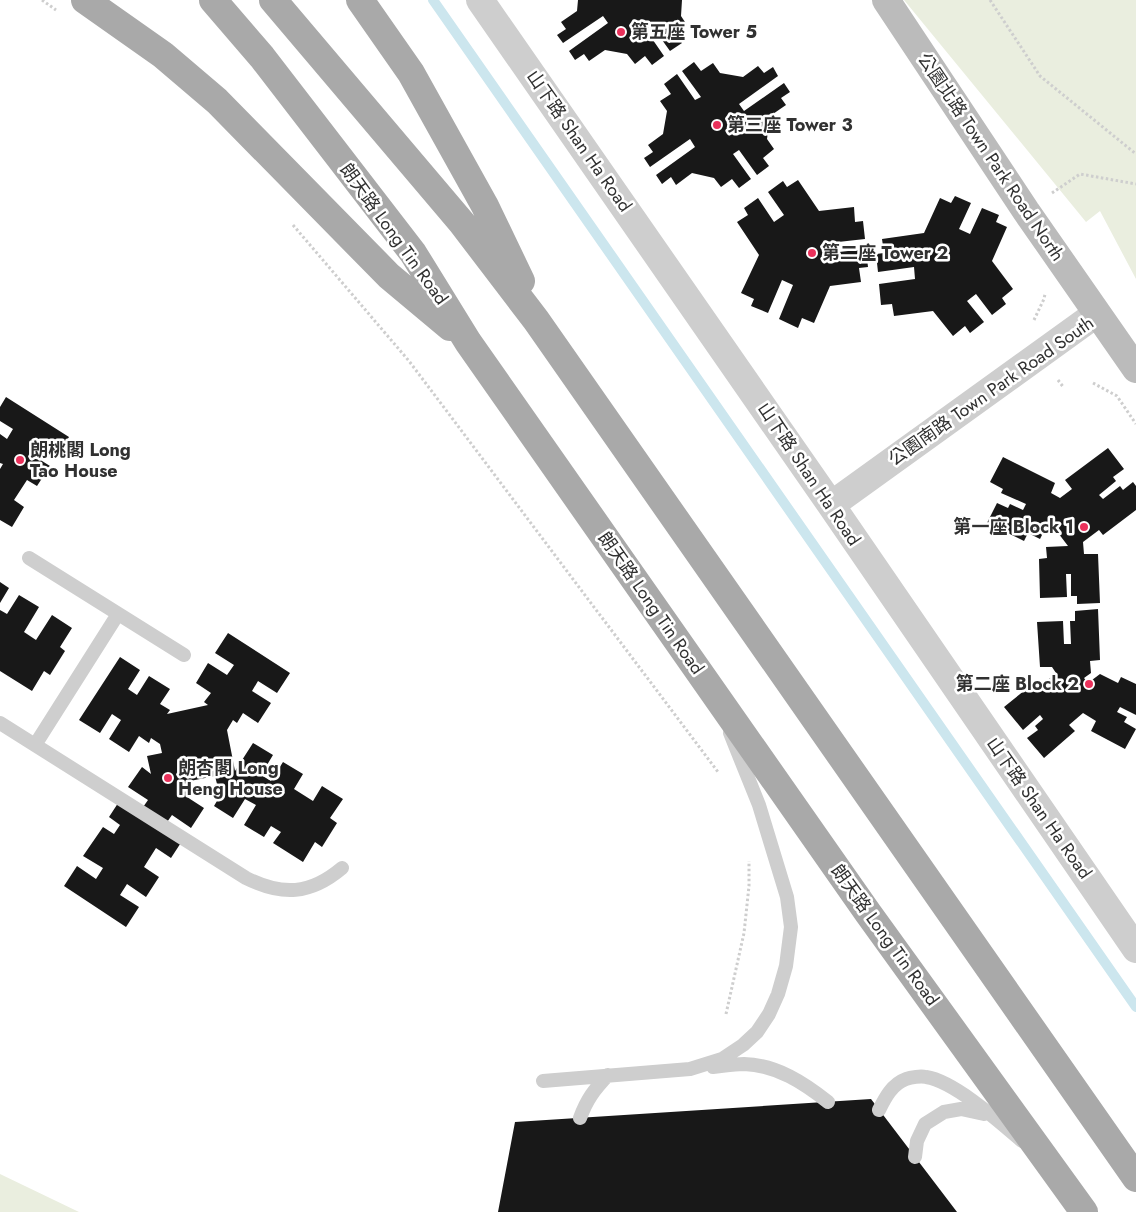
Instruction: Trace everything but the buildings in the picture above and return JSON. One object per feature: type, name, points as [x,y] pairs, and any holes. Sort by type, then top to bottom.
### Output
[{"type":"main road","points":[[85,0],[163,55],[217,101],[389,276],[468,342]]},
{"type":"main road","name":"朗天路 Long Tin Road","points":[[213,0],[262,57],[413,254],[468,342],[868,913],[1084,1212]]},
{"type":"main road","points":[[273,0],[462,223],[536,320],[1136,1178]]},
{"type":"main road","points":[[360,0],[411,73],[485,206],[529,297],[536,320]]},
{"type":"street","name":"山下路 Shan Ha Road","points":[[480,0],[832,505],[1136,949]]},
{"type":"street","name":"公園北路 Town Park Road North","points":[[886,0],[1096,314]]},
{"type":"street","name":"公園南路 Town Park Road South","points":[[832,505],[1096,314],[1136,369]]},
{"type":"lane","points":[[29,558],[184,655]]},
{"type":"lane","points":[[35,745],[118,614]]},
{"type":"lane","points":[[690,1069],[722,1059],[743,1045],[757,1032],[769,1014],[778,994],[786,966],[791,927],[787,897],[759,805],[714,693]]},
{"type":"lane","points":[[0,723],[238,873],[262,886],[279,890],[297,890],[313,887],[329,879],[342,868]]},
{"type":"lane","points":[[543,1081],[745,1064],[787,1075],[806,1085],[828,1102]]},
{"type":"lane","points":[[580,1118],[593,1090],[608,1075]]},
{"type":"lane","points":[[879,1110],[895,1086],[907,1079],[925,1076],[949,1085],[990,1115],[1056,1172]]},
{"type":"lane","points":[[915,1158],[917,1141],[925,1124],[944,1112],[961,1109],[990,1115]]},
{"type":"path","points":[[42,0],[57,11]]},
{"type":"path","points":[[990,0],[1040,76],[1136,154]]},
{"type":"path","points":[[1051,194],[1080,174],[1136,184]]},
{"type":"path","points":[[290,222],[409,361],[722,777]]},
{"type":"path","points":[[1093,383],[1117,396],[1136,424]]},
{"type":"path","points":[[726,1014],[744,933],[749,886],[749,860]]},
{"type":"shaded area","points":[[904,0],[1136,0],[1136,279],[1100,211],[1086,222]]},
{"type":"shaded area","points":[[0,1174],[79,1212],[0,1212]]},
{"type":"waterway","points":[[433,0],[1136,1007]]},
{"type":"place","name":"第五座 Tower 5","points":[[621,32]]},
{"type":"place","name":"第三座 Tower 3","points":[[717,125]]},
{"type":"place","name":"第二座 Tower 2","points":[[812,253]]},
{"type":"place","name":"朗桃閣 Long Tao House","points":[[20,460]]},
{"type":"place","name":"第一座 Block 1","points":[[1084,527]]},
{"type":"place","name":"第二座 Block 2","points":[[1089,684]]},
{"type":"place","name":"朗杏閣 Long Heng House","points":[[168,778]]}]
